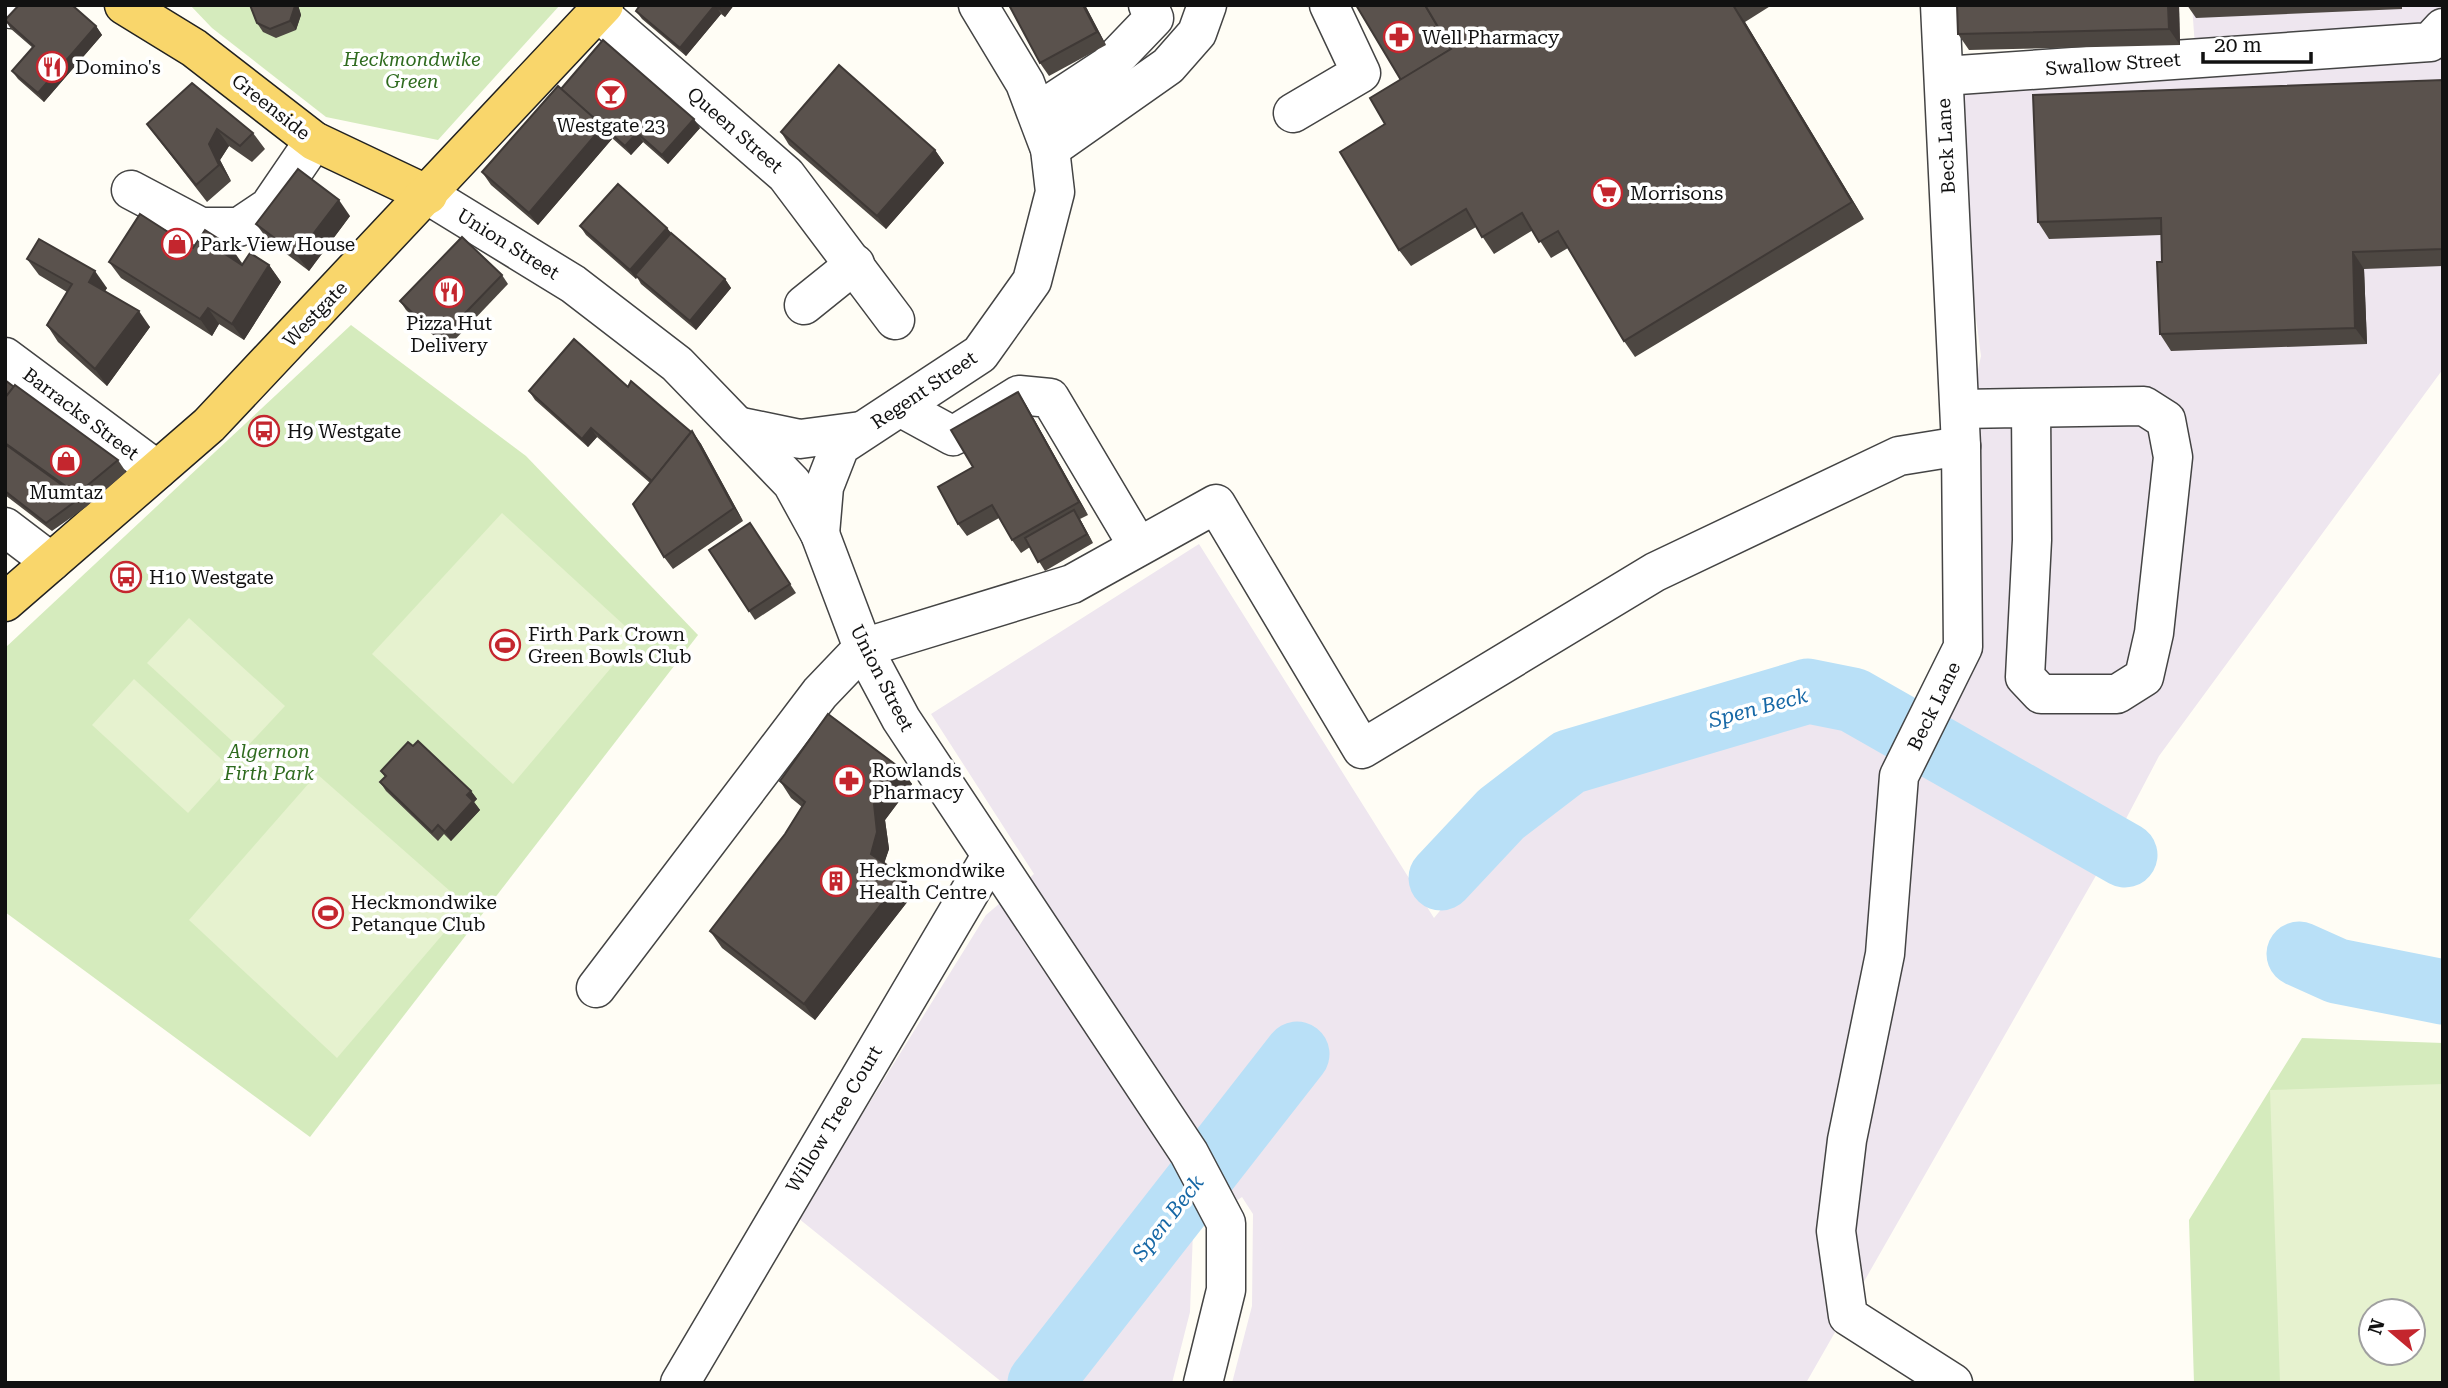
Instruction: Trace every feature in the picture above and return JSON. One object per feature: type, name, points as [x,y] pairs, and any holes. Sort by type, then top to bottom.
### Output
[{"type":"main road","name":"Greenside","points":[[124,5],[165,19],[314,141],[428,195]]},
{"type":"main road","name":"Westgate","points":[[5,602],[209,425],[601,8]]},
{"type":"street","name":"Regent Street","points":[[820,534],[824,487],[840,446],[981,354],[1032,281],[1055,192],[1050,149],[1025,83],[978,5]]},
{"type":"street","points":[[1038,112],[1108,66],[1154,18],[1148,5]]},
{"type":"street","points":[[1050,149],[1168,66],[1197,33],[1207,5]]},
{"type":"street","points":[[1293,113],[1361,73],[1329,5]]},
{"type":"street","name":"Beck Lane","points":[[1940,5],[1961,428],[1963,647],[1899,776],[1885,954],[1847,1140],[1836,1231],[1848,1316],[1953,1383]]},
{"type":"street","name":"Queen Street","points":[[601,8],[786,175],[895,320]]},
{"type":"street","name":"Swallow Street","points":[[1944,76],[2430,42],[2443,28]]},
{"type":"street","points":[[131,190],[201,227],[239,227],[269,207],[314,141]]},
{"type":"street","name":"Union Street","points":[[428,195],[573,284],[677,364],[792,483],[820,534],[863,648],[901,719],[1189,1153],[1226,1223],[1226,1290],[1203,1383]]},
{"type":"street","points":[[804,305],[855,264]]},
{"type":"street","name":"Barracks Street","points":[[5,357],[157,470]]},
{"type":"street","points":[[900,407],[953,436],[1019,395],[1050,398],[1138,547]]},
{"type":"street","points":[[597,988],[820,692],[863,648],[1072,584],[1216,504],[1362,749],[1655,572],[1961,428],[2048,407],[2144,406],[2166,420],[2173,457],[2154,633],[2144,677],[2117,694],[2041,694],[2025,677],[2032,540],[2048,407]]},
{"type":"street","name":"Regent Street","points":[[737,426],[800,439],[862,431]]},
{"type":"street","points":[[5,527],[51,562]]},
{"type":"street","name":"Willow Tree Court","points":[[680,1383],[991,856]]},
{"type":"shaded area","points":[[2192,5],[2443,5],[2443,369],[2159,756],[2098,872],[1806,1383],[1232,1383],[1252,1306],[1253,1214],[1242,1197],[1193,1231],[1190,1312],[1172,1383],[1070,1383],[1080,1368],[1067,1383],[1003,1383],[798,1218],[986,915],[1034,874],[931,714],[1199,544],[1434,918],[1530,801],[1797,704],[1905,764],[1963,647],[1961,446],[1981,356],[1944,76],[2195,47]]},
{"type":"green space","name":"Heckmondwike Green","points":[[190,5],[560,5],[438,140],[326,117],[212,28]]},
{"type":"green space","name":"Algernon Firth Park","points":[[351,325],[526,456],[698,635],[310,1137],[5,912],[5,648]]},
{"type":"green space","name":"Firth Park Crown Green Bowls Club","points":[[502,513],[637,637],[513,784],[372,654]]},
{"type":"green space","points":[[189,618],[285,706],[243,751],[147,663]]},
{"type":"green space","points":[[134,679],[230,767],[188,813],[92,725]]},
{"type":"green space","name":"Heckmondwike Petanque Club","points":[[317,774],[467,906],[337,1058],[189,920]]},
{"type":"green space","points":[[2302,1038],[2443,1043],[2443,1383],[2194,1383],[2189,1220]]},
{"type":"green space","points":[[2443,1084],[2443,1383],[2280,1383],[2270,1090]]},
{"type":"building","points":[[19,5],[72,5],[96,26],[38,93],[12,71],[34,46],[5,20]]},
{"type":"building","points":[[250,5],[295,6],[290,21],[270,29],[257,23]]},
{"type":"building","points":[[640,5],[715,5],[680,48],[636,11]]},
{"type":"building","points":[[1009,5],[1083,5],[1097,32],[1040,63]]},
{"type":"building","points":[[1356,5],[1425,5],[1451,49],[1401,80]]},
{"type":"building","name":"Morrisons","points":[[1425,5],[1733,5],[1852,202],[1624,341],[1558,231],[1539,242],[1522,213],[1482,237],[1466,209],[1399,250],[1340,152],[1385,124],[1370,98],[1451,49]]},
{"type":"building","points":[[1957,5],[2168,5],[2169,29],[1958,34]]},
{"type":"building","points":[[603,40],[694,119],[662,155],[637,133],[625,146],[561,89]]},
{"type":"building","points":[[839,65],[935,150],[877,216],[781,132]]},
{"type":"building","points":[[2443,80],[2443,249],[2353,252],[2355,328],[2160,334],[2157,262],[2162,262],[2161,218],[2038,222],[2033,95]]},
{"type":"building","points":[[192,83],[253,133],[240,146],[217,129],[209,144],[219,165],[196,185],[147,124]]},
{"type":"building","points":[[558,86],[603,126],[529,213],[482,172]]},
{"type":"building","points":[[298,169],[339,200],[297,255],[256,224]]},
{"type":"building","points":[[618,184],[667,228],[630,270],[580,226]]},
{"type":"building","points":[[140,214],[193,248],[205,230],[230,246],[225,254],[242,265],[250,253],[269,265],[232,324],[208,308],[200,319],[109,262]]},
{"type":"building","points":[[671,233],[725,279],[690,321],[635,275]]},
{"type":"building","points":[[462,237],[502,275],[440,339],[400,301]]},
{"type":"building","points":[[39,239],[95,271],[89,282],[139,311],[95,369],[47,325],[72,284],[27,259]]},
{"type":"building","points":[[574,339],[628,387],[631,381],[691,432],[652,481],[591,428],[582,439],[529,391]]},
{"type":"building","points":[[5,380],[14,387],[5,398]]},
{"type":"building","name":"Mumtaz","points":[[15,385],[118,460],[77,494],[5,443],[5,398]]},
{"type":"building","points":[[1018,392],[1079,502],[1012,540],[992,505],[958,524],[938,487],[973,467],[951,430]]},
{"type":"building","points":[[692,431],[734,508],[664,557],[633,504]]},
{"type":"building","points":[[5,444],[80,498],[46,523],[5,491]]},
{"type":"building","points":[[1074,510],[1087,534],[1038,562],[1025,538]]},
{"type":"building","points":[[750,523],[790,584],[749,611],[709,550]]},
{"type":"building","name":"Heckmondwike Health Centre","points":[[828,714],[900,768],[874,804],[877,832],[871,854],[903,876],[804,1004],[710,931],[785,834],[805,802],[780,781]]},
{"type":"building","points":[[418,741],[471,791],[467,795],[473,801],[445,832],[438,825],[432,832],[380,782],[386,776],[381,771],[408,742],[413,746]]},
{"type":"waterway","name":"Spen Beck","points":[[1441,878],[1501,814],[1569,762],[1808,691],[1853,700],[2125,855]]},
{"type":"waterway","name":"Spen Beck","points":[[2299,954],[2337,971],[2443,992]]},
{"type":"waterway","name":"Spen Beck","points":[[1040,1383],[1297,1054]]},
{"type":"place","name":"Well Pharmacy","points":[[1399,37]]},
{"type":"place","name":"Domino's","points":[[52,67]]},
{"type":"place","name":"Westgate 23","points":[[611,94]]},
{"type":"place","name":"Morrisons","points":[[1607,193]]},
{"type":"place","name":"Park View House","points":[[177,244]]},
{"type":"place","name":"Pizza Hut Delivery","points":[[449,292]]},
{"type":"place","name":"H9 Westgate","points":[[264,431]]},
{"type":"place","name":"Mumtaz","points":[[66,461]]},
{"type":"place","name":"H10 Westgate","points":[[126,577]]},
{"type":"place","name":"Firth Park Crown Green Bowls Club","points":[[505,645]]},
{"type":"place","name":"Rowlands Pharmacy","points":[[849,781]]},
{"type":"place","name":"Heckmondwike Health Centre","points":[[836,881]]},
{"type":"place","name":"Heckmondwike Petanque Club","points":[[328,913]]}]
